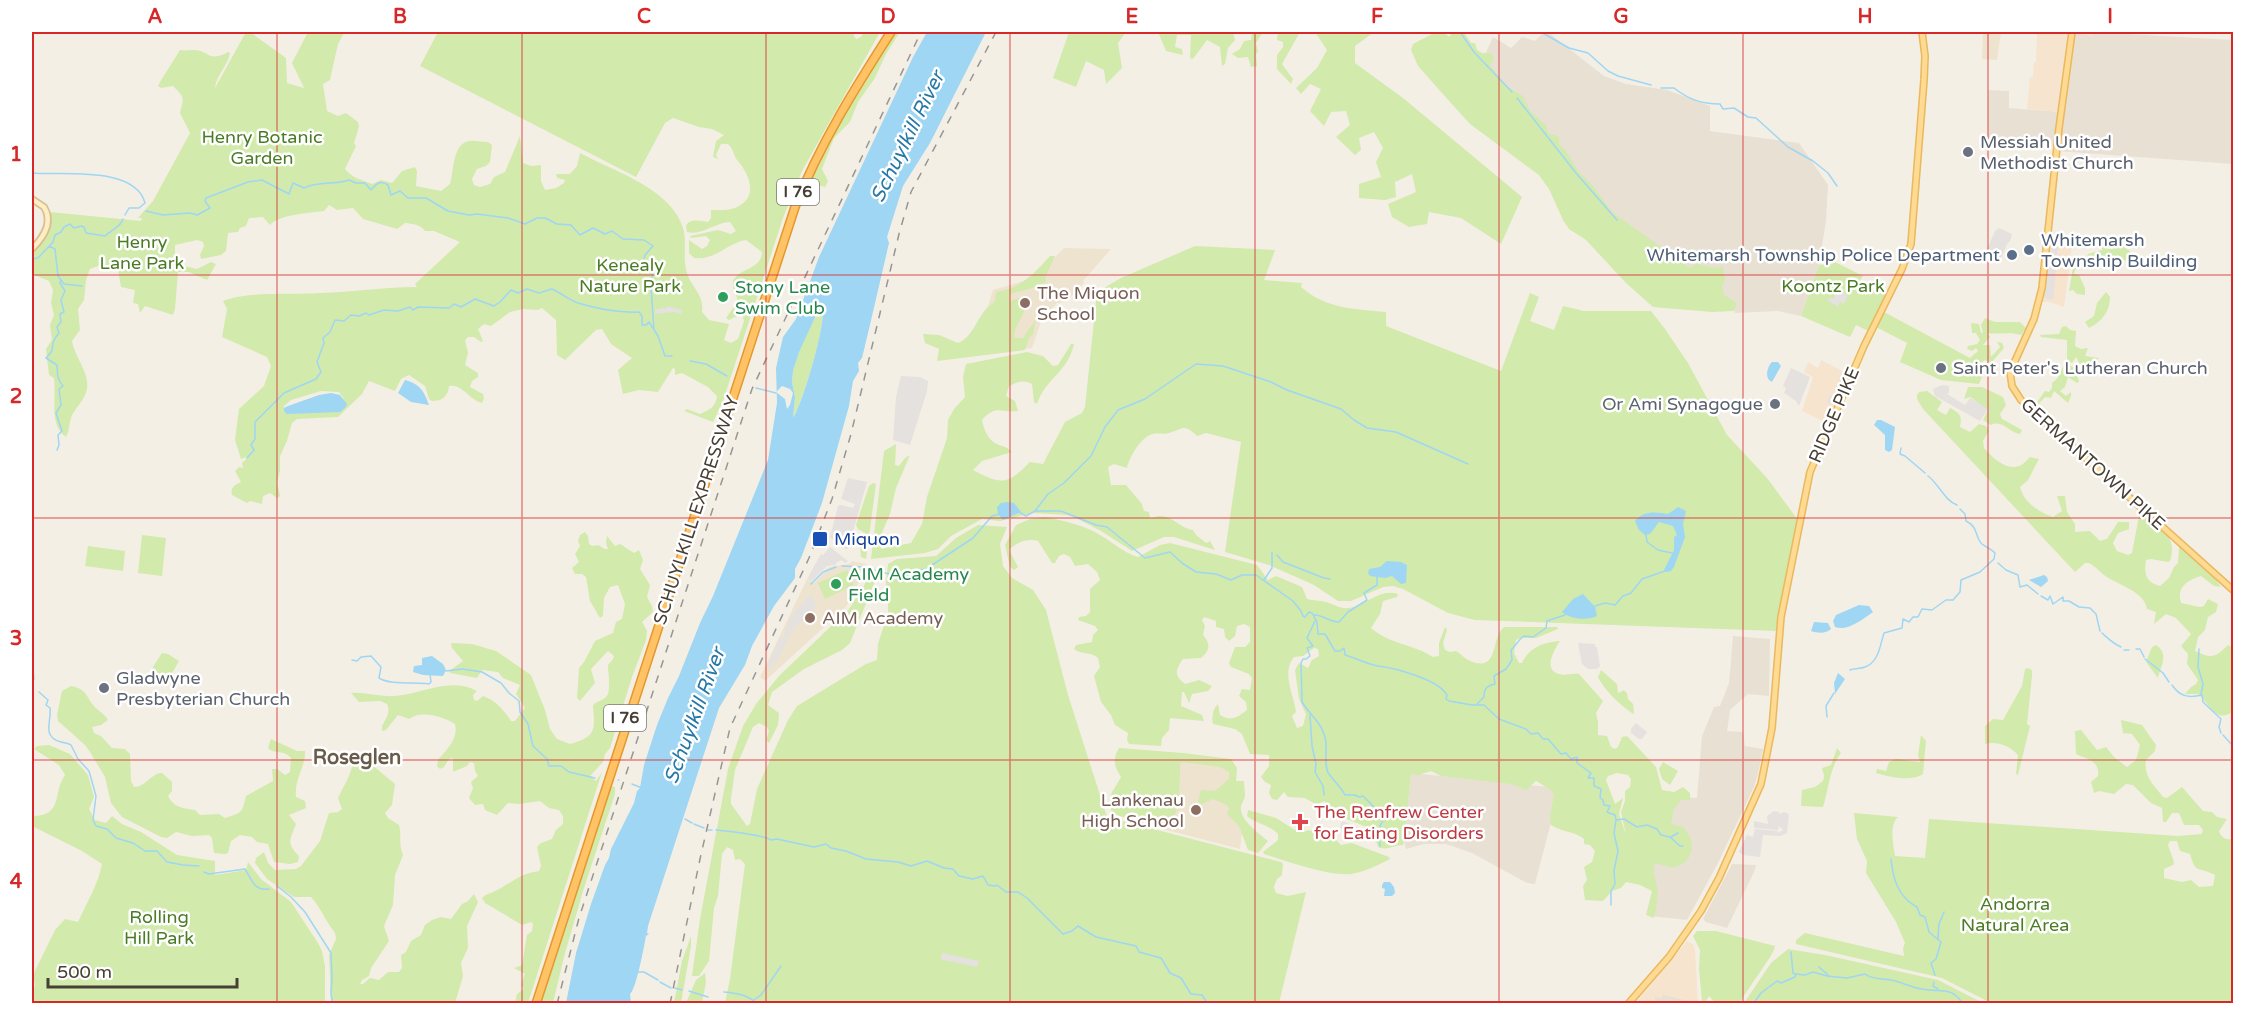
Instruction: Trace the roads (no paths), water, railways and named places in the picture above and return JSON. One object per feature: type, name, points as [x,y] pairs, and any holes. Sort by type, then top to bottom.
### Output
[{"type":"highway","name":"SCHUYLKILL EXPRESSWAY","points":[[534,1004],[786,221],[808,166],[833,118],[889,32]]},
{"type":"main road","name":"RIDGE PIKE","points":[[1628,1004],[1670,957],[1701,911],[1717,882],[1761,784],[1769,747],[1781,617],[1810,472],[1864,346],[1902,269],[1911,244],[1924,80],[1925,59],[1922,32]]},
{"type":"main road","name":"GERMANTOWN PIKE","points":[[2072,32],[2042,288],[2034,319],[2010,372],[2012,386],[2021,400],[2234,591]]},
{"type":"main road","points":[[32,199],[44,207],[48,217],[44,234],[32,249]]},
{"type":"water","name":"Schuylkill River","points":[[927,32],[986,32],[930,143],[903,186],[887,237],[889,243],[862,358],[858,363],[859,371],[853,381],[849,406],[822,503],[795,569],[795,578],[774,606],[752,646],[745,665],[719,708],[648,926],[647,933],[649,934],[646,936],[637,977],[630,994],[631,1003],[566,1003],[576,953],[591,904],[611,849],[640,788],[644,765],[657,725],[713,596],[768,460],[777,393],[785,399],[787,409],[790,405],[793,393],[790,389],[782,386],[777,391],[776,368],[783,337],[796,319],[819,257],[913,57]],"holes":[[[822,307],[821,328],[813,362],[793,418],[795,397],[792,382],[793,371],[799,352]]]},
{"type":"water","points":[[1772,362],[1778,362],[1781,366],[1772,382],[1767,373]]},
{"type":"water","points":[[405,380],[421,389],[429,405],[411,402],[398,393]]},
{"type":"water","points":[[331,393],[340,395],[347,404],[340,412],[287,414],[284,411],[284,408],[288,406]]},
{"type":"water","points":[[1877,420],[1895,427],[1892,450],[1889,452],[1885,450],[1885,435],[1874,425]]},
{"type":"water","points":[[1001,503],[1014,503],[1021,512],[1003,520],[998,514],[997,507]]},
{"type":"water","points":[[1678,507],[1686,511],[1683,524],[1685,537],[1674,567],[1671,571],[1666,572],[1664,570],[1674,550],[1674,537],[1677,535],[1673,526],[1659,522],[1650,534],[1645,535],[1639,530],[1635,521],[1646,513],[1668,514]]},
{"type":"water","points":[[1387,561],[1407,565],[1406,583],[1401,584],[1392,576],[1385,578],[1370,576],[1369,569],[1380,567]]},
{"type":"water","points":[[2044,575],[2048,581],[2041,587],[2029,580]]},
{"type":"water","points":[[1583,594],[1595,607],[1597,616],[1579,618],[1562,612],[1573,599]]},
{"type":"water","points":[[1859,605],[1869,606],[1873,612],[1845,628],[1835,627],[1833,621],[1836,615]]},
{"type":"water","points":[[1814,622],[1828,623],[1831,629],[1819,633],[1811,631]]},
{"type":"water","points":[[432,656],[443,664],[446,670],[443,676],[413,672],[414,666],[422,665],[422,658]]},
{"type":"water","points":[[1838,673],[1845,679],[1835,694],[1834,683]]},
{"type":"water","points":[[1384,882],[1390,882],[1394,887],[1395,893],[1392,896],[1384,896],[1385,889],[1382,885]]},
{"type":"waterway","points":[[1460,32],[1474,52],[1512,92]]},
{"type":"waterway","points":[[1541,32],[1569,48],[1588,53],[1608,71],[1618,76],[1651,85]]},
{"type":"waterway","points":[[1661,88],[1674,88],[1695,100],[1720,104],[1723,109],[1734,108],[1748,117],[1756,118],[1788,147],[1813,161],[1828,173],[1837,186]]},
{"type":"waterway","points":[[1517,98],[1576,173],[1617,220]]},
{"type":"waterway","points":[[32,173],[96,175],[127,183],[138,191],[145,203],[139,208],[129,208],[125,215]]},
{"type":"waterway","points":[[146,211],[163,215],[190,213],[197,215],[210,208],[205,201],[206,198],[248,182],[262,180],[289,194],[293,183],[304,188],[315,184],[349,180],[365,183],[371,190],[377,184],[383,183],[388,185],[391,195],[400,191],[408,198],[426,198],[448,211],[508,218],[525,224],[537,218],[545,218],[557,224],[571,225],[580,235],[593,228],[605,234],[612,231],[623,239],[644,240],[653,246],[644,259],[653,268],[651,287],[654,330]]},
{"type":"waterway","points":[[32,259],[38,258],[53,242],[55,235],[70,224],[74,228],[84,227],[86,233],[105,236],[118,227],[123,219]]},
{"type":"waterway","points":[[49,246],[55,249],[58,276],[65,291],[61,300],[64,312],[60,314],[61,322],[57,327],[59,333],[52,351],[46,358],[57,365],[58,378],[63,386],[59,389],[61,405],[56,413],[62,431],[58,435],[57,450]]},
{"type":"waterway","points":[[61,280],[64,284],[82,286]]},
{"type":"waterway","points":[[247,458],[254,450],[251,445],[255,439],[255,422],[284,393],[316,379],[321,372],[317,362],[324,343],[323,338],[330,332],[335,320],[344,321],[351,315],[359,316],[366,313],[369,315],[384,310],[398,311],[410,307],[413,310],[418,307],[449,308],[454,304],[461,307],[475,299],[494,306],[511,290],[518,293],[527,289],[539,293],[552,289],[575,302],[601,309],[639,312],[642,316],[642,325],[649,322],[658,336],[665,356],[672,356]]},
{"type":"waterway","points":[[690,361],[706,364],[727,376]]},
{"type":"waterway","points":[[1019,512],[1026,516],[1035,511],[1048,494],[1064,483],[1091,456],[1105,427],[1118,410],[1145,399],[1196,364],[1223,366],[1271,382],[1341,409],[1367,428],[1396,432],[1468,464]]},
{"type":"waterway","points":[[756,388],[776,393]]},
{"type":"waterway","points":[[1901,448],[1900,454],[1925,473]]},
{"type":"waterway","points":[[1928,476],[1949,500],[1957,505]]},
{"type":"waterway","points":[[1850,670],[1870,665],[1878,653],[1884,633],[1902,628],[1903,619],[1909,622],[1913,617],[1918,617],[1922,609],[1932,610],[1946,600],[1953,600],[1960,592],[1961,580],[1980,572],[1994,559],[1995,553],[1982,544],[1975,529],[1966,521],[1965,514],[1960,509]]},
{"type":"waterway","points":[[1035,511],[1061,511],[1107,527],[1145,558],[1170,552],[1196,572],[1216,574],[1231,580],[1242,575],[1256,575],[1293,601],[1303,616],[1305,617],[1309,612],[1312,613],[1317,622],[1318,634],[1325,634],[1335,651],[1344,648],[1345,655],[1425,679],[1442,689],[1449,701],[1484,705],[1499,719],[1526,729],[1531,734],[1538,733],[1543,739],[1548,739],[1561,754],[1566,753],[1571,759],[1577,757],[1577,763],[1591,773],[1588,778],[1594,778],[1594,786],[1601,789],[1600,798],[1604,805],[1610,806],[1607,812],[1615,815],[1616,820],[1624,819],[1637,827],[1647,825],[1683,846]]},
{"type":"waterway","points":[[842,566],[862,567],[893,575],[926,569],[973,538],[992,516],[1000,514]]},
{"type":"waterway","points":[[1646,535],[1647,542],[1658,550],[1672,553]]},
{"type":"waterway","points":[[1264,580],[1272,568],[1272,552]]},
{"type":"waterway","points":[[1277,555],[1283,562],[1330,579]]},
{"type":"waterway","points":[[1998,563],[2006,570],[2018,575],[2020,587],[2027,585],[2038,594]]},
{"type":"waterway","points":[[811,584],[823,572],[836,567]]},
{"type":"waterway","points":[[1595,606],[1605,603],[1615,605],[1623,596],[1631,593],[1642,579],[1665,571]]},
{"type":"waterway","points":[[1314,615],[1339,622],[1348,612],[1367,600],[1364,593],[1377,585],[1377,576]]},
{"type":"waterway","points":[[2041,596],[2048,600],[2050,596],[2053,604],[2063,597],[2063,601],[2090,608],[2096,614],[2100,631]]},
{"type":"waterway","points":[[1476,705],[1484,697],[1487,688],[1495,684],[1494,676],[1506,669],[1512,660],[1511,650],[1520,639],[1524,636],[1533,637],[1546,628],[1547,621],[1565,615]]},
{"type":"waterway","points":[[1315,621],[1307,638],[1313,646],[1307,648],[1310,656],[1303,659],[1301,663],[1302,702],[1323,732],[1326,741],[1326,767],[1329,774],[1345,795],[1363,796],[1379,812],[1383,820],[1380,826],[1383,831],[1379,836],[1380,846]]},
{"type":"waterway","points":[[2102,633],[2121,647]]},
{"type":"waterway","points":[[2136,649],[2140,649],[2144,657]]},
{"type":"waterway","points":[[2199,649],[2198,667],[2203,684],[2201,694]]},
{"type":"waterway","points":[[2124,650],[2129,650]]},
{"type":"waterway","points":[[352,660],[357,661],[361,657],[371,656],[381,667],[379,678],[389,682],[429,684],[430,674]]},
{"type":"waterway","points":[[2145,659],[2163,673],[2169,682]]},
{"type":"waterway","points":[[33,669],[34,679]]},
{"type":"waterway","points":[[446,671],[462,669],[482,672],[501,683],[519,701],[520,712],[528,724],[533,746],[547,759],[549,766],[561,766],[569,772],[595,778]]},
{"type":"waterway","points":[[2172,685],[2185,696],[2202,695],[2203,702],[2221,719],[2219,727],[2221,733]]},
{"type":"waterway","points":[[39,692],[48,700],[46,705],[50,708],[49,732],[51,736],[55,740],[71,745],[78,759],[89,771],[96,796],[93,820],[96,826],[107,829],[116,838],[133,843],[145,851],[157,851],[167,862],[199,866]]},
{"type":"waterway","points":[[1827,717],[1826,706],[1834,693]]},
{"type":"waterway","points":[[1310,715],[1315,772],[1323,786],[1324,795]]},
{"type":"waterway","points":[[2223,735],[2234,747]]},
{"type":"waterway","points":[[632,784],[642,788]]},
{"type":"waterway","points":[[685,819],[692,823]]},
{"type":"waterway","points":[[1611,905],[1618,851],[1614,833],[1616,820]]},
{"type":"waterway","points":[[694,824],[704,828]]},
{"type":"waterway","points":[[716,830],[814,847],[826,844],[831,848],[866,859],[898,862],[911,866],[927,861],[953,869],[959,876],[973,879],[983,876],[988,885],[997,885],[1006,892],[1018,892],[1027,898],[1063,934],[1078,926],[1096,937],[1136,946],[1139,952],[1161,958],[1170,973],[1181,978],[1191,994],[1202,995],[1208,1004]]},
{"type":"waterway","points":[[1671,837],[1678,833]]},
{"type":"waterway","points":[[1891,859],[1893,874],[1901,893],[1917,907],[1920,915],[1925,917],[1929,932],[1941,942],[1936,959],[1931,963],[1935,975]]},
{"type":"waterway","points":[[204,872],[209,874],[245,869],[256,886],[269,889]]},
{"type":"waterway","points":[[277,886],[305,912],[331,953],[333,1004]]},
{"type":"waterway","points":[[1938,939],[1939,924],[1944,912]]},
{"type":"waterway","points":[[1791,952],[1795,974]]},
{"type":"waterway","points":[[754,1000],[761,995],[781,966]]},
{"type":"waterway","points":[[1819,967],[1828,975]]},
{"type":"waterway","points":[[637,972],[644,972],[658,980]]},
{"type":"waterway","points":[[1753,1004],[1761,993],[1777,981],[1781,983],[1795,977],[1796,974],[1805,975],[1813,972],[1847,978],[1865,974],[1918,988],[1950,992],[1963,1004]]},
{"type":"waterway","points":[[660,982],[671,988]]},
{"type":"waterway","points":[[1934,982],[1933,986],[1938,989]]},
{"type":"waterway","points":[[675,988],[682,990]]},
{"type":"waterway","points":[[689,991],[708,997]]},
{"type":"waterway","points":[[724,992],[742,995],[758,1004]]},
{"type":"railway","points":[[557,1004],[579,918],[752,389],[921,32]]},
{"type":"railway","points":[[670,1004],[730,728],[809,558],[832,499],[851,434],[911,192],[996,32]]},
{"type":"place","name":"Messiah United Methodist Church","points":[[1968,152]]},
{"type":"place","name":"Whitemarsh Township Building","points":[[2029,250]]},
{"type":"place","name":"Whitemarsh Township Police Department","points":[[2012,255]]},
{"type":"place","name":"Stony Lane Swim Club","points":[[723,297]]},
{"type":"place","name":"The Miquon School","points":[[1025,303]]},
{"type":"place","name":"Saint Peter's Lutheran Church","points":[[1941,368]]},
{"type":"place","name":"Or Ami Synagogue","points":[[1775,404]]},
{"type":"place","name":"Miquon","points":[[820,539]]},
{"type":"place","name":"AIM Academy Field","points":[[836,584]]},
{"type":"place","name":"AIM Academy","points":[[810,618]]},
{"type":"place","name":"Gladwyne Presbyterian Church","points":[[104,688]]},
{"type":"place","name":"Lankenau High School","points":[[1196,810]]},
{"type":"place","name":"The Renfrew Center for Eating Disorders","points":[[1300,822]]},
{"type":"district","name":"Roseglen","points":[[357,758]]},
{"type":"park label","name":"Henry Botanic Garden","points":[[262,147]]},
{"type":"park label","name":"Henry Lane Park","points":[[142,252]]},
{"type":"park label","name":"Kenealy Nature Park","points":[[630,275]]},
{"type":"park label","name":"Koontz Park","points":[[1833,286]]},
{"type":"park label","name":"Andorra Natural Area","points":[[2015,914]]},
{"type":"park label","name":"Rolling Hill Park","points":[[159,927]]}]
